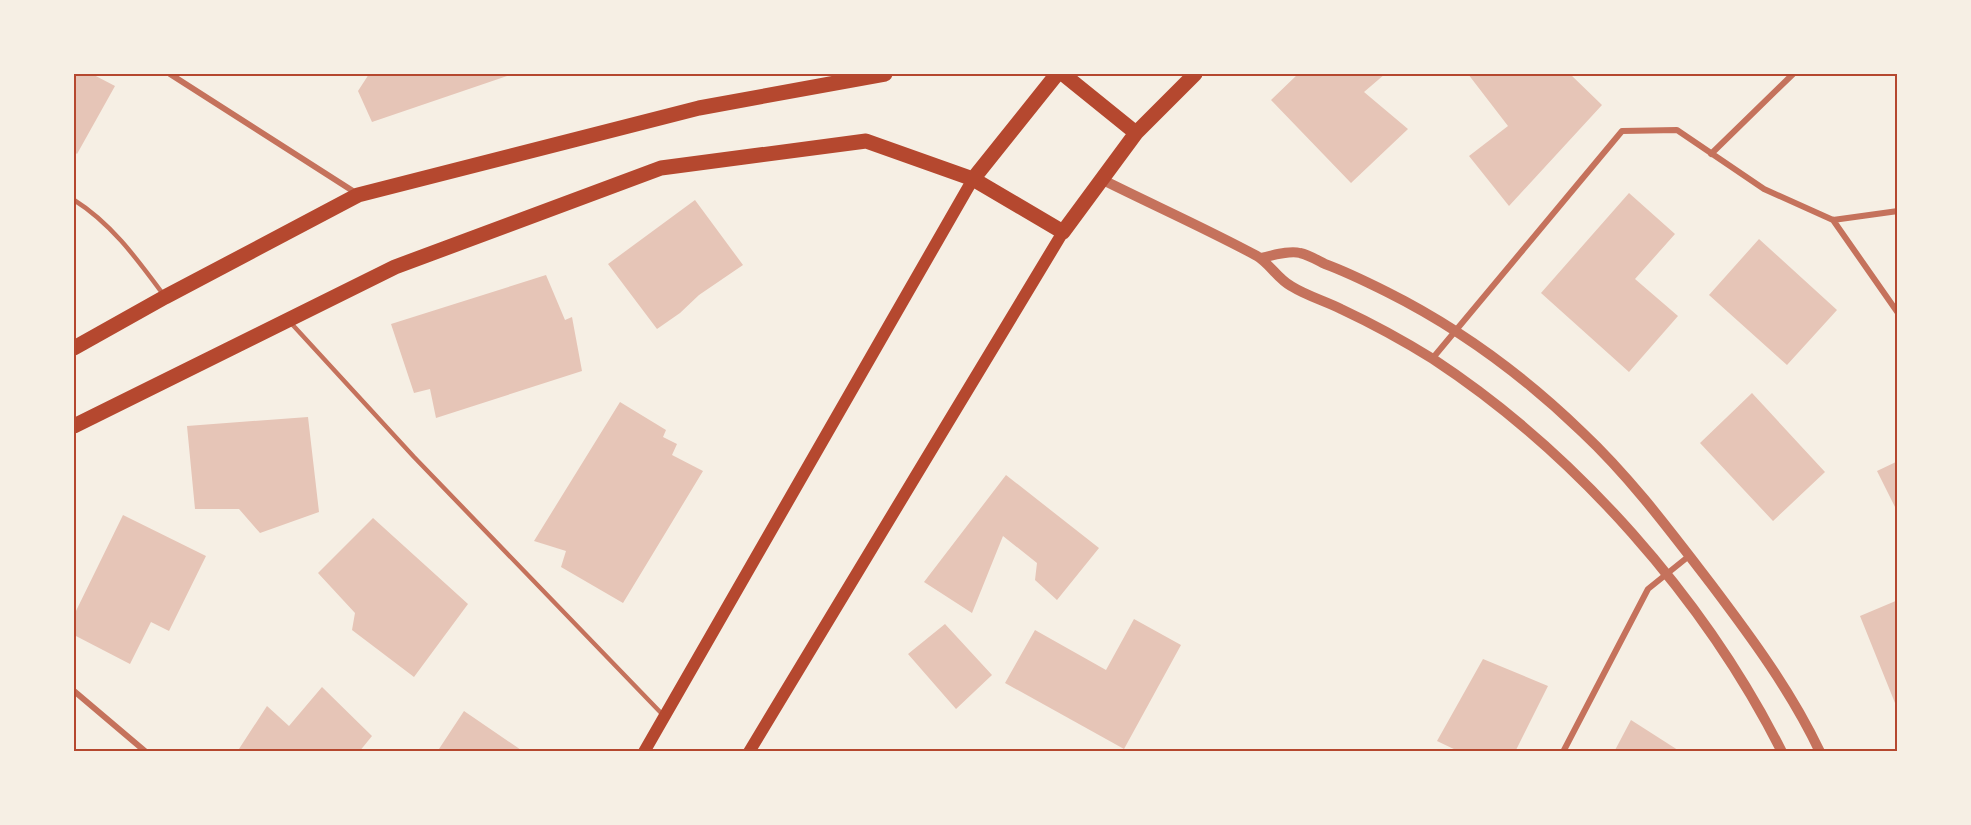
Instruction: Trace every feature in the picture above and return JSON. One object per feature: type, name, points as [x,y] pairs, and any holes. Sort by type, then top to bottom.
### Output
[{"type":"main road","points":[[74,348],[358,195],[699,108],[885,74]]},
{"type":"main road","points":[[644,752],[973,179],[1057,74]]},
{"type":"main road","points":[[1063,74],[1136,133]]},
{"type":"main road","points":[[749,752],[1063,232],[1136,133],[1195,74]]},
{"type":"main road","points":[[74,426],[395,267],[661,168],[866,141],[973,179],[1063,232]]},
{"type":"street","points":[[170,74],[358,195]]},
{"type":"street","points":[[1711,154],[1793,74]]},
{"type":"street","points":[[1432,359],[1622,131],[1677,130],[1764,189],[1833,220],[1898,313]]},
{"type":"street","points":[[1101,179],[1260,258],[1290,286],[1342,309],[1432,359],[1490,400],[1561,459],[1639,541],[1725,652],[1751,693],[1782,752]]},
{"type":"street","points":[[1833,220],[1898,211]]},
{"type":"street","points":[[1260,258],[1298,252],[1364,280],[1413,305],[1456,331],[1527,383],[1583,433],[1620,471],[1689,556],[1771,667],[1809,729],[1820,752]]},
{"type":"street","points":[[1563,752],[1648,589],[1689,556]]},
{"type":"street","points":[[74,691],[146,752]]},
{"type":"lane","points":[[74,200],[87,209],[129,249],[165,297]]},
{"type":"lane","points":[[288,320],[414,457],[664,716]]},
{"type":"building","points":[[74,74],[92,74],[115,86],[77,154],[74,151]]},
{"type":"building","points":[[369,74],[513,74],[372,122],[358,91]]},
{"type":"building","points":[[1298,74],[1385,74],[1364,92],[1408,129],[1351,183],[1271,100]]},
{"type":"building","points":[[1468,74],[1570,74],[1602,105],[1509,206],[1469,156],[1508,126]]},
{"type":"building","points":[[1629,193],[1675,234],[1635,279],[1678,316],[1629,372],[1541,293]]},
{"type":"building","points":[[695,200],[743,265],[699,295],[680,313],[657,329],[608,264]]},
{"type":"building","points":[[1759,239],[1837,310],[1787,365],[1709,295]]},
{"type":"building","points":[[546,275],[565,320],[572,317],[582,371],[436,418],[430,389],[414,393],[391,324]]},
{"type":"building","points":[[1752,393],[1825,472],[1773,521],[1700,443]]},
{"type":"building","points":[[620,402],[666,430],[663,437],[677,444],[672,455],[703,471],[623,603],[561,567],[566,551],[534,541]]},
{"type":"building","points":[[308,417],[319,512],[260,533],[239,509],[195,509],[187,426]]},
{"type":"building","points":[[1898,461],[1898,513],[1877,471]]},
{"type":"building","points":[[1006,475],[1099,548],[1057,600],[1035,580],[1037,563],[1003,536],[972,613],[924,582]]},
{"type":"building","points":[[123,515],[206,556],[169,631],[151,622],[130,664],[74,635],[74,615]]},
{"type":"building","points":[[373,518],[468,604],[414,677],[352,630],[355,613],[318,573]]},
{"type":"building","points":[[1898,600],[1898,707],[1897,708],[1860,616]]},
{"type":"building","points":[[1134,619],[1181,645],[1124,749],[1005,683],[1035,630],[1106,670]]},
{"type":"building","points":[[945,624],[992,675],[956,709],[908,654]]},
{"type":"building","points":[[1483,659],[1548,686],[1515,752],[1460,752],[1437,741]]},
{"type":"building","points":[[322,687],[372,736],[359,752],[237,752],[267,706],[289,726]]},
{"type":"building","points":[[464,711],[524,752],[437,752]]},
{"type":"building","points":[[1631,720],[1681,752],[1614,752]]}]
